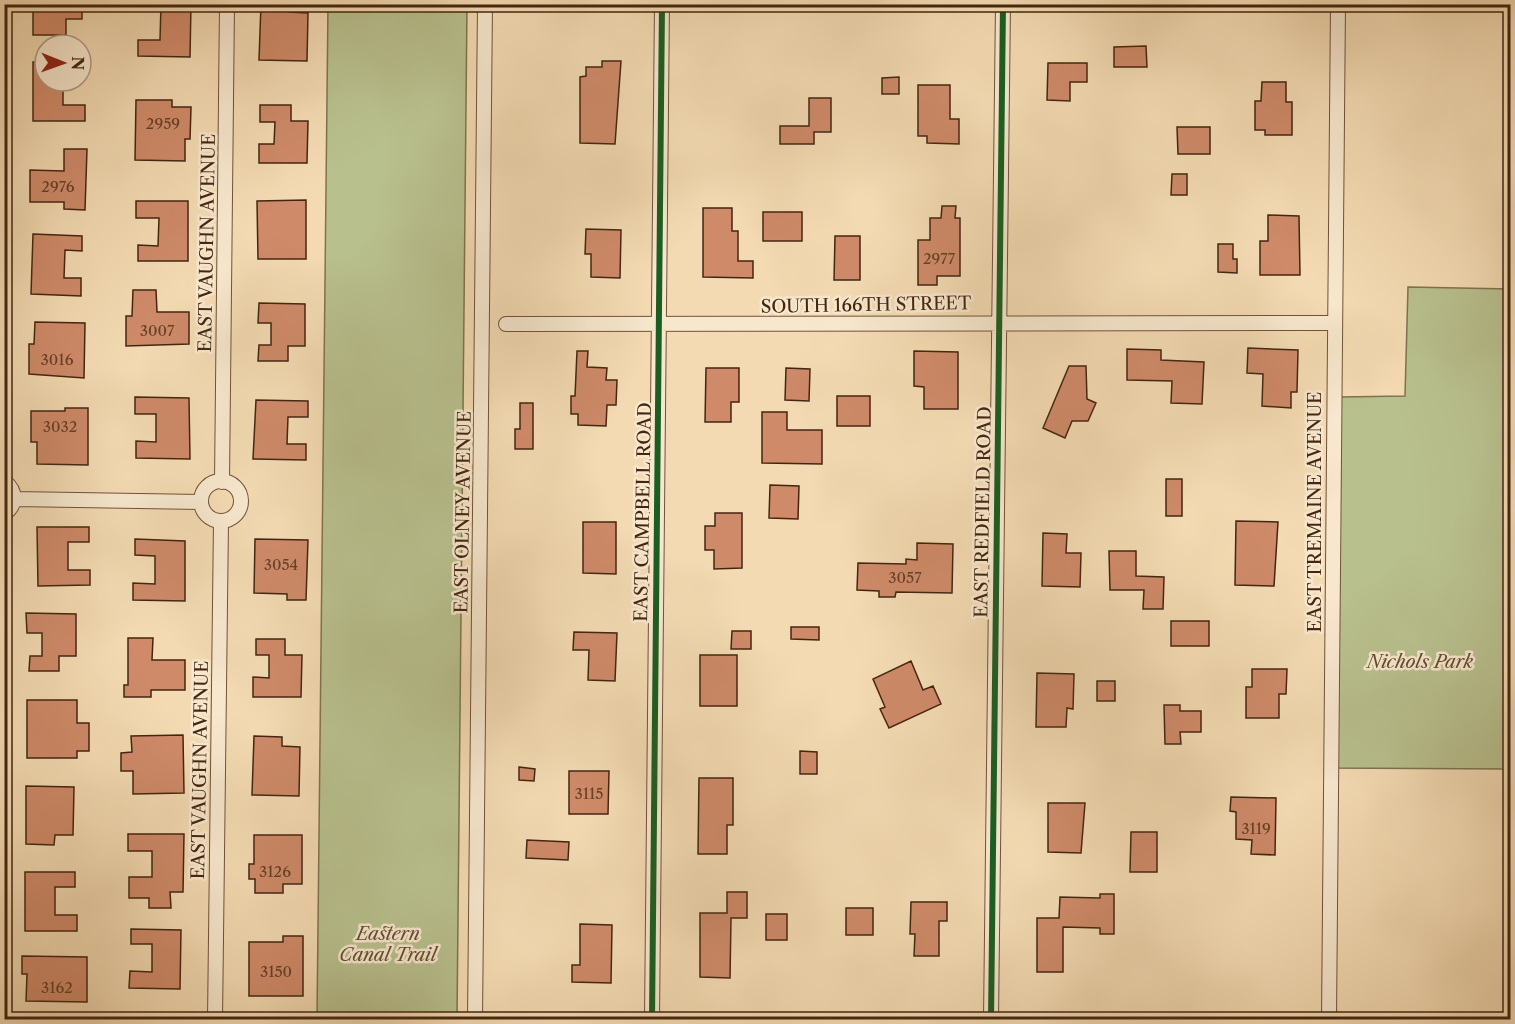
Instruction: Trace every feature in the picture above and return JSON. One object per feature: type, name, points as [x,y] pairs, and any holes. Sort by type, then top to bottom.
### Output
[{"type":"street","name":"EAST VAUGHN AVENUE","points":[[222,482],[227,4]]},
{"type":"street","name":"EAST OLNEY AVENUE","points":[[475,1020],[485,4]]},
{"type":"street","name":"EAST CAMPBELL ROAD","points":[[652,1020],[662,4]]},
{"type":"street","name":"EAST REDFIELD ROAD","points":[[991,1020],[1003,4]]},
{"type":"street","name":"EAST TREMAINE AVENUE","points":[[1329,1020],[1338,4]]},
{"type":"street","name":"SOUTH 166TH STREET","points":[[506,324],[1335,323]]},
{"type":"street","points":[[4,481],[11,487],[14,499],[10,509],[4,514]]},
{"type":"street","points":[[222,482],[234,487],[240,499],[240,505],[234,515],[220,521],[209,518],[201,502],[207,487],[222,482]]},
{"type":"street","points":[[14,499],[201,502]]},
{"type":"street","name":"EAST VAUGHN AVENUE","points":[[215,1020],[220,521]]},
{"type":"green space","name":"Eastern Canal Trail","points":[[328,5],[467,5],[457,1019],[317,1019]]},
{"type":"green space","name":"Nichols Park","points":[[1408,287],[1510,289],[1510,769],[1327,768],[1340,397],[1405,396]]},
{"type":"building","points":[[82,4],[82,19],[66,19],[66,33],[33,33],[33,6]]},
{"type":"building","points":[[161,4],[191,4],[190,57],[138,56],[138,40],[160,40]]},
{"type":"building","points":[[261,4],[289,4],[289,12],[308,13],[307,61],[259,60]]},
{"type":"building","points":[[1146,46],[1147,67],[1114,67],[1114,47]]},
{"type":"building","points":[[602,61],[621,61],[615,144],[580,143],[580,77],[586,76],[586,67],[602,67]]},
{"type":"building","points":[[1048,63],[1087,63],[1087,82],[1070,82],[1070,101],[1047,100]]},
{"type":"building","points":[[899,77],[899,94],[882,94],[882,78]]},
{"type":"building","points":[[1262,82],[1286,82],[1286,102],[1292,102],[1292,135],[1265,135],[1265,130],[1255,130],[1255,101],[1261,101]]},
{"type":"building","points":[[918,85],[950,85],[950,119],[959,119],[959,144],[927,143],[927,136],[918,136]]},
{"type":"building","points":[[33,93],[63,93],[63,105],[85,105],[85,121],[33,121]]},
{"type":"building","points":[[809,98],[831,98],[831,132],[814,132],[814,144],[780,144],[780,126],[809,126]]},
{"type":"building","points":[[136,100],[172,100],[172,107],[191,107],[190,139],[185,139],[185,161],[135,160]]},
{"type":"building","points":[[260,105],[291,105],[291,121],[308,121],[307,163],[259,163],[259,144],[274,144],[275,122],[260,122]]},
{"type":"building","points":[[1177,127],[1210,127],[1210,154],[1178,154]]},
{"type":"building","points":[[64,149],[87,149],[85,210],[64,209],[64,202],[30,202],[30,170],[64,171]]},
{"type":"building","points":[[1172,174],[1187,174],[1187,195],[1171,195]]},
{"type":"building","points":[[306,200],[306,259],[258,259],[257,201]]},
{"type":"building","points":[[136,201],[188,201],[188,261],[138,261],[138,245],[158,246],[159,218],[136,218]]},
{"type":"building","points":[[942,206],[956,206],[955,218],[960,218],[960,276],[937,276],[937,285],[918,285],[918,240],[930,240],[930,218],[941,218]]},
{"type":"building","points":[[703,208],[732,208],[732,231],[738,231],[738,261],[753,261],[753,278],[703,277]]},
{"type":"building","points":[[763,212],[802,212],[802,241],[763,241]]},
{"type":"building","points":[[1268,215],[1299,216],[1300,275],[1260,275],[1260,241],[1268,241]]},
{"type":"building","points":[[586,229],[621,230],[620,278],[591,277],[591,254],[585,254]]},
{"type":"building","points":[[33,234],[82,236],[82,251],[65,250],[64,278],[81,278],[81,296],[31,294]]},
{"type":"building","points":[[835,236],[860,236],[860,280],[834,280]]},
{"type":"building","points":[[1218,244],[1233,244],[1233,259],[1237,259],[1237,273],[1218,272]]},
{"type":"building","points":[[133,290],[156,290],[157,312],[189,312],[189,344],[126,346],[126,316],[132,316]]},
{"type":"building","points":[[259,303],[305,304],[305,346],[288,346],[288,361],[258,361],[259,345],[271,345],[271,323],[258,323]]},
{"type":"building","points":[[35,322],[85,323],[84,378],[29,374],[29,344],[34,344]]},
{"type":"building","points":[[1248,348],[1298,350],[1297,392],[1291,392],[1291,408],[1262,406],[1263,374],[1247,373]]},
{"type":"building","points":[[1127,349],[1161,350],[1161,360],[1204,362],[1202,404],[1171,403],[1172,381],[1127,380]]},
{"type":"building","points":[[577,351],[588,351],[587,367],[607,368],[606,380],[617,380],[616,405],[607,405],[606,426],[578,425],[578,414],[571,414],[571,396],[575,396]]},
{"type":"building","points":[[914,351],[958,352],[958,409],[924,409],[924,387],[914,386]]},
{"type":"building","points":[[1069,366],[1086,366],[1087,399],[1096,403],[1088,421],[1072,421],[1065,438],[1043,428]]},
{"type":"building","points":[[706,368],[739,368],[739,402],[731,402],[731,422],[705,422]]},
{"type":"building","points":[[786,368],[810,369],[809,401],[785,400]]},
{"type":"building","points":[[837,396],[870,396],[870,426],[837,426]]},
{"type":"building","points":[[135,397],[189,398],[190,459],[136,458],[136,441],[156,442],[156,414],[135,414]]},
{"type":"building","points":[[256,400],[308,401],[308,417],[288,417],[287,444],[306,444],[306,460],[253,459]]},
{"type":"building","points":[[520,403],[533,403],[533,449],[515,449],[515,429],[520,429]]},
{"type":"building","points":[[65,408],[88,408],[88,465],[37,464],[37,442],[31,442],[31,411],[65,411]]},
{"type":"building","points":[[762,412],[787,412],[787,430],[822,430],[822,464],[762,463]]},
{"type":"building","points":[[1166,479],[1182,479],[1182,516],[1166,516]]},
{"type":"building","points":[[770,485],[799,486],[798,519],[769,518]]},
{"type":"building","points":[[715,513],[742,513],[742,568],[714,569],[714,550],[705,550],[705,526],[715,526]]},
{"type":"building","points":[[1236,521],[1278,522],[1274,586],[1235,585]]},
{"type":"building","points":[[583,522],[616,522],[616,574],[583,573]]},
{"type":"building","points":[[37,527],[89,527],[89,542],[68,542],[68,570],[90,570],[90,585],[38,586]]},
{"type":"building","points":[[1043,533],[1067,534],[1066,553],[1081,553],[1080,587],[1042,586]]},
{"type":"building","points":[[135,539],[185,541],[185,601],[133,600],[133,583],[155,584],[155,556],[135,555]]},
{"type":"building","points":[[255,539],[308,540],[306,600],[287,600],[287,594],[254,593]]},
{"type":"building","points":[[917,543],[953,544],[952,593],[896,592],[895,597],[879,597],[879,591],[857,590],[858,563],[906,564],[906,559],[917,560]]},
{"type":"building","points":[[1109,551],[1136,551],[1136,576],[1164,577],[1163,609],[1143,609],[1144,590],[1110,590]]},
{"type":"building","points":[[26,613],[76,614],[76,656],[59,656],[59,671],[29,671],[30,656],[42,656],[42,633],[27,633]]},
{"type":"building","points":[[1171,621],[1209,621],[1209,646],[1171,646]]},
{"type":"building","points":[[791,627],[819,627],[819,640],[791,639]]},
{"type":"building","points":[[732,631],[751,631],[751,649],[731,649]]},
{"type":"building","points":[[574,632],[617,633],[615,681],[588,680],[589,650],[573,650]]},
{"type":"building","points":[[128,638],[153,638],[152,660],[185,660],[185,690],[151,690],[151,697],[124,697],[124,685],[128,685]]},
{"type":"building","points":[[256,639],[285,639],[285,655],[302,655],[301,697],[253,697],[253,677],[269,678],[269,655],[256,655]]},
{"type":"building","points":[[700,655],[737,655],[737,706],[700,706]]},
{"type":"building","points":[[911,661],[923,690],[933,686],[941,704],[889,728],[880,709],[885,707],[873,679]]},
{"type":"building","points":[[1252,669],[1287,669],[1286,694],[1279,694],[1279,718],[1246,718],[1246,687],[1252,687]]},
{"type":"building","points":[[1037,673],[1074,674],[1073,709],[1067,708],[1066,727],[1036,727]]},
{"type":"building","points":[[1097,681],[1115,681],[1115,701],[1097,701]]},
{"type":"building","points":[[27,700],[77,700],[77,723],[89,723],[89,751],[77,751],[77,758],[27,758]]},
{"type":"building","points":[[1164,705],[1180,705],[1180,711],[1201,711],[1201,732],[1180,732],[1181,744],[1165,744]]},
{"type":"building","points":[[183,735],[184,793],[133,794],[133,771],[121,771],[121,753],[132,752],[131,736]]},
{"type":"building","points":[[254,736],[282,737],[282,746],[300,747],[299,796],[252,795]]},
{"type":"building","points":[[800,751],[817,752],[817,774],[800,774]]},
{"type":"building","points":[[519,767],[535,769],[534,781],[519,780]]},
{"type":"building","points":[[569,771],[609,771],[608,814],[569,814]]},
{"type":"building","points":[[699,778],[733,778],[733,825],[727,825],[727,854],[698,854]]},
{"type":"building","points":[[26,786],[74,787],[73,835],[55,835],[54,845],[26,844]]},
{"type":"building","points":[[1231,797],[1276,798],[1275,855],[1251,854],[1252,840],[1236,839],[1236,812],[1230,811]]},
{"type":"building","points":[[1048,803],[1085,803],[1081,853],[1048,852]]},
{"type":"building","points":[[1131,832],[1157,832],[1157,872],[1130,872]]},
{"type":"building","points":[[128,834],[184,834],[183,892],[170,892],[171,908],[149,908],[149,898],[129,898],[129,877],[152,877],[152,851],[128,851]]},
{"type":"building","points":[[254,835],[302,835],[302,884],[283,884],[283,893],[255,893],[255,879],[249,879],[249,864],[254,864]]},
{"type":"building","points":[[527,840],[569,842],[568,860],[526,858]]},
{"type":"building","points":[[25,872],[75,872],[75,887],[55,887],[55,915],[77,915],[77,931],[25,931]]},
{"type":"building","points":[[727,892],[747,892],[747,918],[731,918],[730,978],[700,977],[700,913],[727,913]]},
{"type":"building","points":[[1100,894],[1114,894],[1114,934],[1100,934],[1100,928],[1063,927],[1063,972],[1037,972],[1037,918],[1059,918],[1060,897],[1100,898]]},
{"type":"building","points":[[911,902],[947,902],[947,921],[939,921],[939,956],[914,956],[915,934],[910,934]]},
{"type":"building","points":[[846,908],[873,908],[873,935],[846,935]]},
{"type":"building","points":[[766,914],[787,914],[787,940],[766,940]]},
{"type":"building","points":[[580,924],[612,925],[611,983],[572,982],[572,965],[580,965]]},
{"type":"building","points":[[131,929],[181,930],[180,989],[129,988],[130,971],[152,972],[152,944],[131,944]]},
{"type":"building","points":[[283,936],[303,936],[303,996],[249,996],[249,942],[283,942]]},
{"type":"building","points":[[22,956],[87,957],[87,1002],[26,1001],[27,974],[22,974]]},
{"type":"cycle path","points":[[652,1020],[662,4]]},
{"type":"cycle path","points":[[991,1020],[1003,4]]}]
